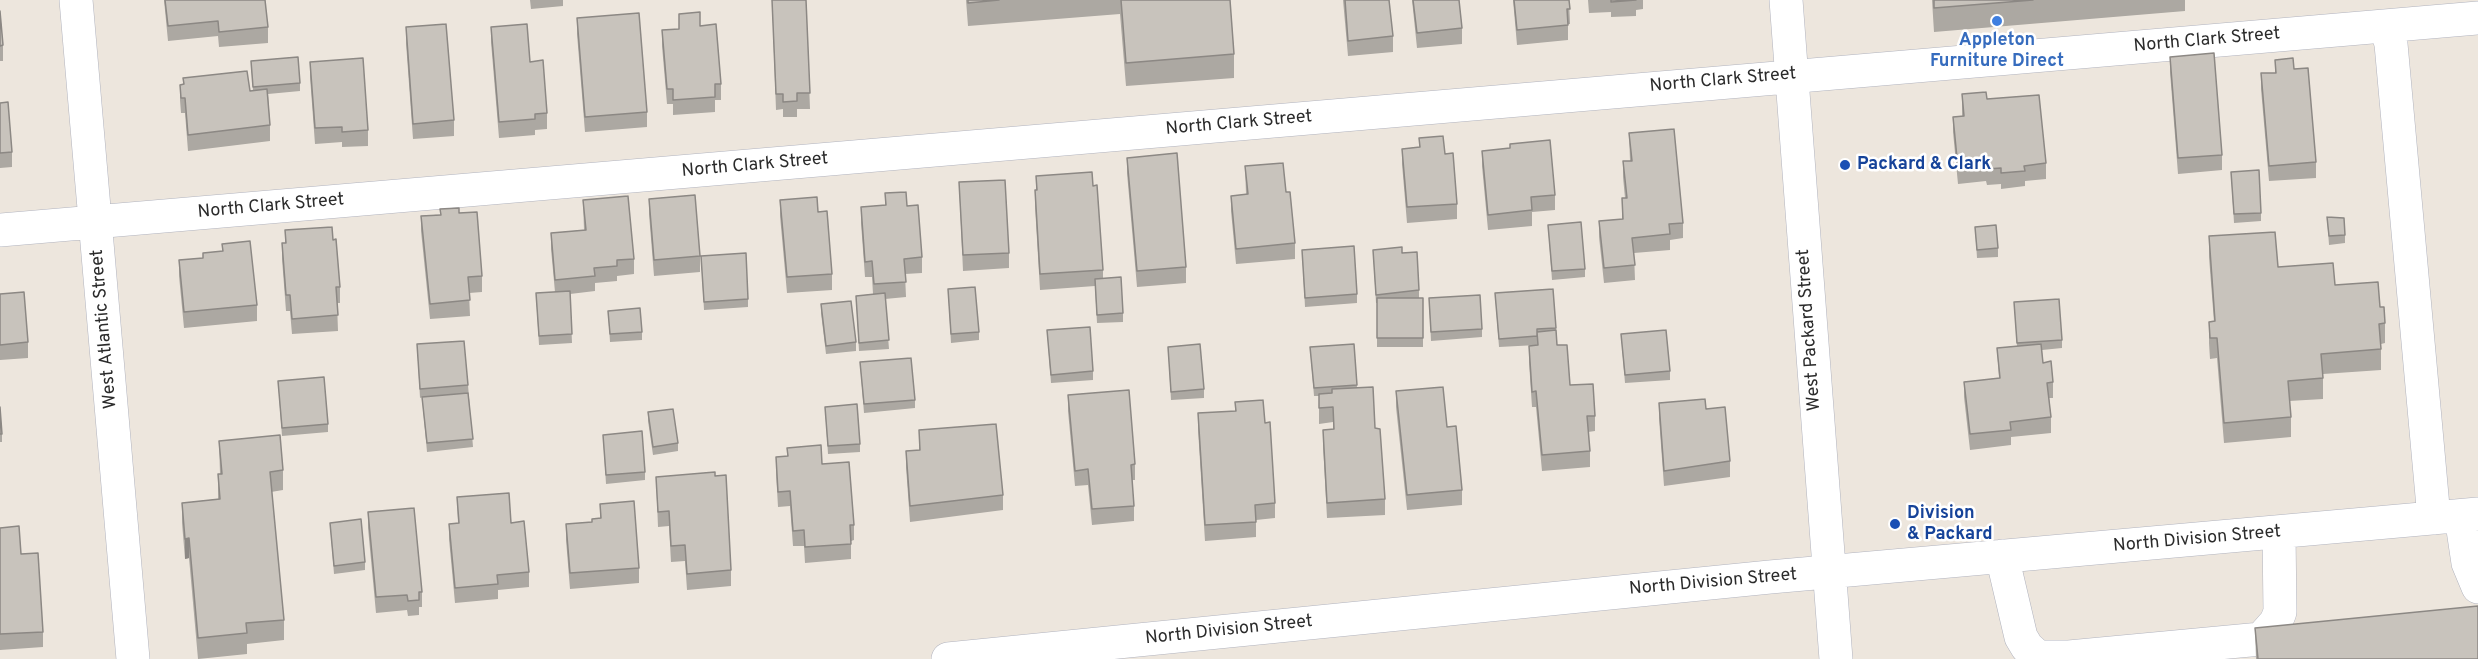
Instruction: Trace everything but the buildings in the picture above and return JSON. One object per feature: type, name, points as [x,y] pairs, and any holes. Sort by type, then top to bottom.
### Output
[{"type":"street","name":"West Atlantic Street","points":[[76,0],[133,659]]},
{"type":"street","name":"West Packard Street","points":[[1786,0],[1836,659]]},
{"type":"street","name":"North Clark Street","points":[[0,230],[1792,75],[2394,17],[2478,18]]},
{"type":"street","points":[[2394,17],[2391,44],[2458,516],[2468,563],[2478,587]]},
{"type":"street","name":"North Division Street","points":[[948,659],[1829,572],[2458,516]]},
{"type":"street","points":[[2002,556],[2020,637],[2026,647],[2038,657],[2069,657],[2260,639],[2272,628],[2280,612],[2279,533]]},
{"type":"place","name":"Appleton Furniture Direct","points":[[1997,21]]},
{"type":"place","name":"Packard & Clark","points":[[1845,165]]},
{"type":"place","name":"Division & Packard","points":[[1895,524]]}]
